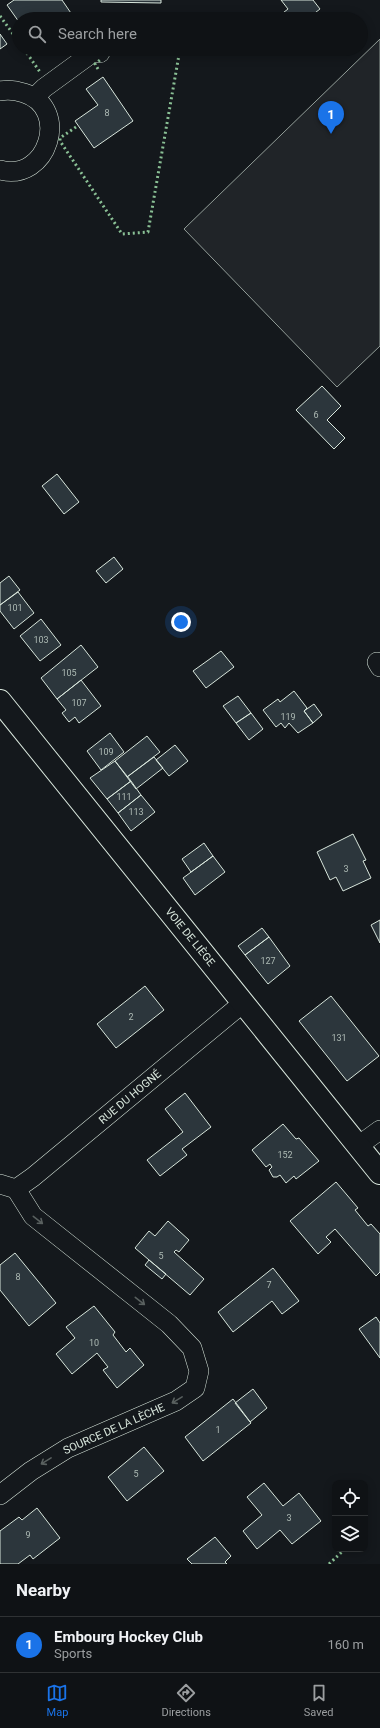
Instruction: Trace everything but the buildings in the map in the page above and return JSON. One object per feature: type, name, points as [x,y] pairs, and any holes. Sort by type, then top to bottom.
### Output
[{"type":"street","points":[[34,98],[44,88],[88,56]]},
{"type":"street","points":[[0,92],[15,90],[29,94],[41,104],[48,116],[50,127],[49,141],[40,158],[29,167],[18,170],[0,170]]},
{"type":"street","name":"VOIE DE LIÈGE","points":[[0,701],[380,1173]]},
{"type":"street","name":"RUE DU HOGNÉ","points":[[199,1371],[192,1348],[169,1324],[33,1216],[8,1187],[33,1177],[243,1003]]},
{"type":"street","points":[[358,1146],[380,1130]]},
{"type":"street","name":"SOURCE DE LA LÈCHE","points":[[0,1495],[31,1471],[68,1448],[176,1401],[195,1388],[199,1371]]},
{"type":"shaded area","points":[[380,39],[380,346],[337,387],[184,229],[362,56],[368,56],[368,51]]},
{"type":"hedge","points":[[0,16],[12,32]]},
{"type":"hedge","points":[[29,56],[40,72]]},
{"type":"hedge","points":[[76,127],[60,138],[60,141],[122,234],[148,232],[179,56]]},
{"type":"hedge","points":[[98,69],[95,64],[100,60]]},
{"type":"hedge","points":[[329,1564],[342,1552]]},
{"type":"place","name":"Embourg Hockey Club","points":[[331,134]]}]
